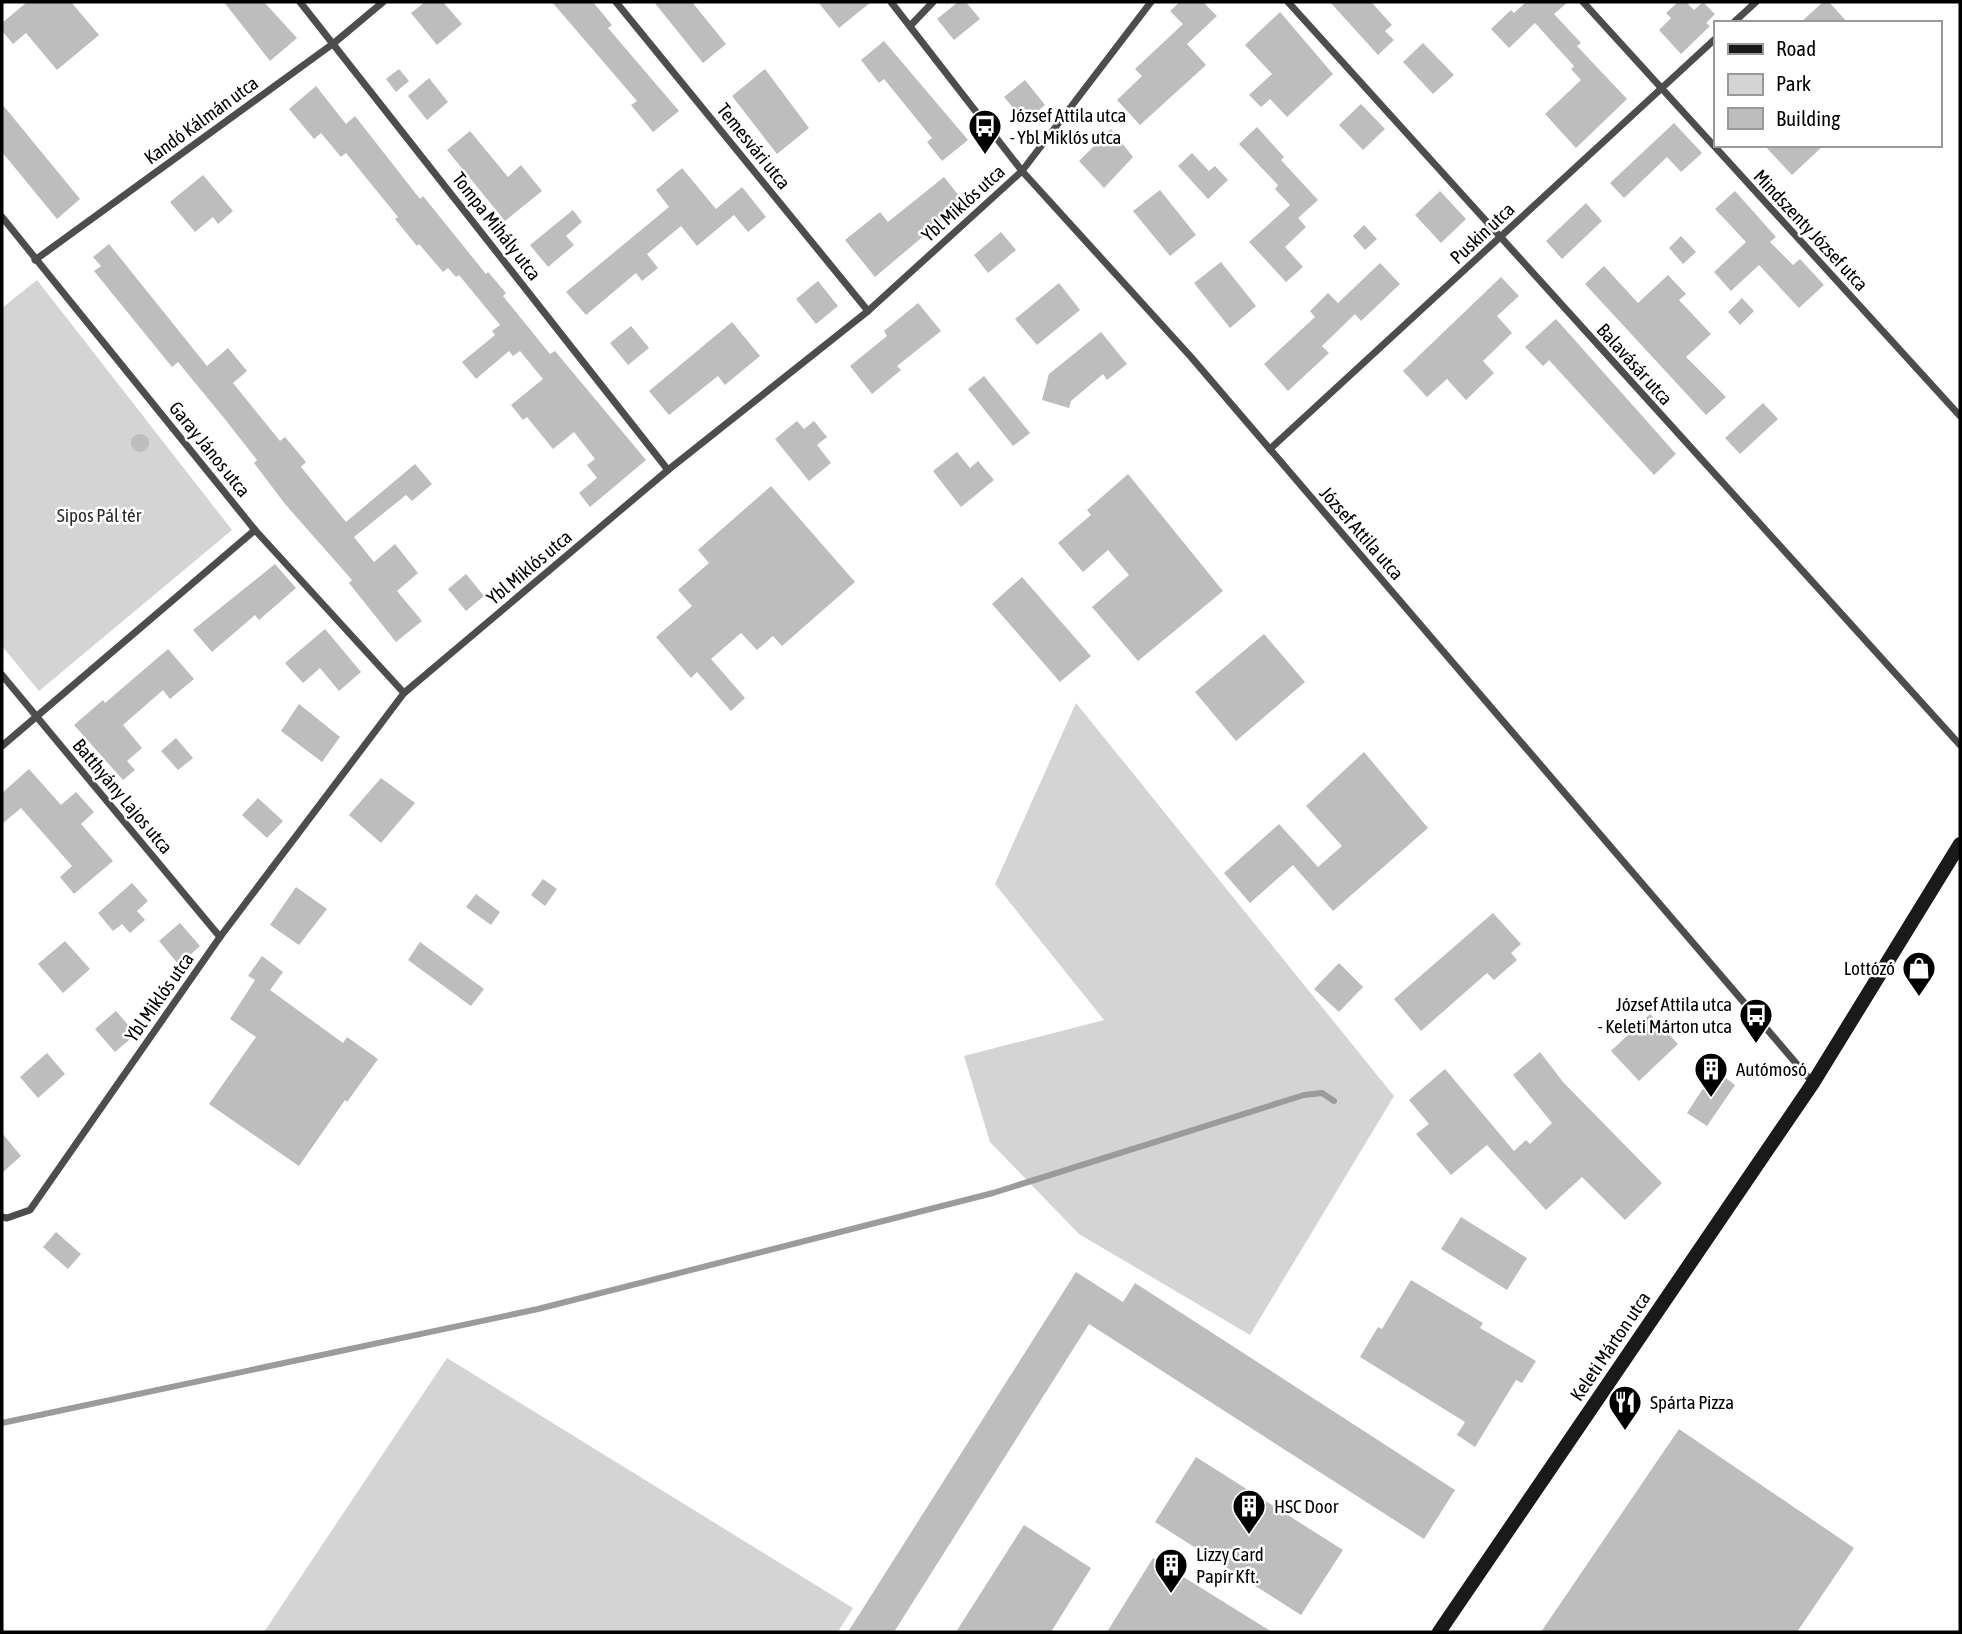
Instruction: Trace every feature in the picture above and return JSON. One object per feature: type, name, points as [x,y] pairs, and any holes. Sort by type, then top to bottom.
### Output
[{"type":"main road","name":"Keleti Márton utca","points":[[1439,1632],[1813,1083],[1960,844]]},
{"type":"street","name":"Tompa Mihály utca","points":[[300,2],[668,470]]},
{"type":"street","name":"Kandó Kálmán utca","points":[[35,260],[334,43],[383,2]]},
{"type":"street","name":"Temesvári utca","points":[[616,2],[867,311]]},
{"type":"street","name":"József Attila utca","points":[[891,2],[1022,171],[1191,357],[1813,1083]]},
{"type":"street","points":[[911,25],[933,2]]},
{"type":"street","name":"Ybl Miklós utca","points":[[2,1217],[7,1219],[30,1210],[220,937],[404,693],[668,470],[867,311],[1022,171],[1151,2]]},
{"type":"street","name":"Balavásár utca","points":[[1289,2],[1499,238],[1960,745]]},
{"type":"street","name":"Mindszenty József utca","points":[[1583,2],[1960,416]]},
{"type":"street","points":[[1735,21],[1756,2]]},
{"type":"street","name":"Puskin utca","points":[[1269,449],[1714,40]]},
{"type":"street","name":"Garay János utca","points":[[2,217],[255,530],[404,693]]},
{"type":"street","points":[[2,746],[255,530]]},
{"type":"street","name":"Batthyány Lajos utca","points":[[2,675],[220,937]]},
{"type":"green space","name":"Sipos Pál tér","points":[[37,280],[232,530],[39,691],[2,646],[2,308]]},
{"type":"green space","points":[[1076,703],[1394,1096],[1250,1335],[1079,1234],[990,1142],[964,1056],[1104,1020],[995,884]]},
{"type":"green space","points":[[447,1358],[853,1608],[838,1632],[264,1632]]},
{"type":"building","points":[[27,2],[71,2],[99,35],[57,70],[26,33],[13,44],[2,31],[2,23]]},
{"type":"building","points":[[224,2],[264,2],[297,38],[270,61]]},
{"type":"building","points":[[425,2],[443,2],[462,24],[437,45],[411,13]]},
{"type":"building","points":[[552,2],[593,2],[612,25],[608,28],[679,111],[653,132],[631,105],[637,101]]},
{"type":"building","points":[[654,2],[692,2],[726,44],[703,63]]},
{"type":"building","points":[[818,2],[871,2],[839,28]]},
{"type":"building","points":[[958,2],[966,2],[980,19],[954,40],[937,19]]},
{"type":"building","points":[[1180,2],[1203,2],[1217,16],[1187,44],[1206,65],[1140,125],[1117,100],[1142,76],[1135,69],[1183,24],[1170,11]]},
{"type":"building","points":[[1330,2],[1371,2],[1392,25],[1385,31],[1394,40],[1378,55]]},
{"type":"building","points":[[1526,2],[1568,2],[1554,14],[1581,43],[1577,46],[1627,99],[1576,148],[1545,114],[1581,80],[1571,69],[1574,66],[1535,23],[1509,48],[1491,29],[1511,10],[1514,13]]},
{"type":"building","points":[[1678,2],[1686,2],[1694,10],[1703,2],[1715,14],[1706,23],[1710,26],[1681,54],[1659,30],[1671,18],[1666,13]]},
{"type":"building","points":[[1823,2],[1829,2],[1846,21],[1802,21]]},
{"type":"building","points":[[1280,12],[1333,74],[1287,117],[1270,99],[1261,107],[1249,95],[1272,74],[1245,45]]},
{"type":"building","points":[[884,41],[968,140],[942,161],[927,142],[932,138],[884,79],[879,83],[861,60]]},
{"type":"building","points":[[1423,43],[1454,75],[1433,94],[1403,62]]},
{"type":"building","points":[[399,69],[409,81],[396,92],[386,79]]},
{"type":"building","points":[[765,69],[809,128],[777,154],[732,96]]},
{"type":"building","points":[[429,78],[448,102],[427,120],[408,96]]},
{"type":"building","points":[[1025,80],[1045,105],[1025,122],[1004,97]]},
{"type":"building","points":[[316,86],[346,124],[355,116],[420,199],[423,196],[486,274],[488,272],[506,293],[503,296],[550,354],[555,351],[646,460],[590,507],[579,493],[597,478],[587,465],[595,459],[574,432],[553,449],[527,417],[523,420],[511,405],[543,379],[520,351],[513,356],[509,351],[476,379],[462,362],[495,335],[492,331],[500,325],[459,275],[456,277],[448,268],[443,272],[419,244],[417,246],[395,219],[398,217],[346,153],[341,157],[321,133],[314,139],[289,109]]},
{"type":"building","points":[[2,104],[80,199],[57,219],[2,152]]},
{"type":"building","points":[[1361,104],[1385,129],[1363,150],[1339,125]]},
{"type":"building","points":[[1674,123],[1702,153],[1681,172],[1667,157],[1624,198],[1610,183]]},
{"type":"building","points":[[1257,127],[1284,157],[1281,160],[1318,200],[1298,218],[1306,227],[1285,247],[1303,267],[1286,282],[1249,242],[1290,205],[1275,189],[1278,185],[1239,144]]},
{"type":"building","points":[[1111,129],[1133,157],[1104,188],[1079,161]]},
{"type":"building","points":[[470,131],[508,177],[521,165],[542,191],[505,221],[447,150]]},
{"type":"building","points":[[1766,147],[1822,147],[1792,175]]},
{"type":"building","points":[[1192,153],[1209,171],[1215,166],[1228,180],[1208,199],[1178,166]]},
{"type":"building","points":[[682,168],[716,209],[742,187],[766,217],[748,232],[734,215],[697,246],[681,226],[647,254],[658,268],[642,281],[636,273],[586,315],[566,292],[669,207],[656,190]]},
{"type":"building","points":[[203,175],[233,211],[218,224],[213,217],[195,232],[170,202]]},
{"type":"building","points":[[944,177],[964,202],[875,277],[845,240],[880,212],[888,222]]},
{"type":"building","points":[[1160,190],[1196,235],[1170,256],[1133,211]]},
{"type":"building","points":[[1440,191],[1466,219],[1441,243],[1415,215]]},
{"type":"building","points":[[1735,191],[1776,237],[1770,242],[1793,265],[1800,259],[1824,285],[1799,308],[1759,265],[1731,291],[1714,272],[1746,242],[1715,209]]},
{"type":"building","points":[[1586,203],[1602,221],[1562,259],[1546,241]]},
{"type":"building","points":[[573,210],[582,222],[566,236],[574,245],[548,267],[530,245]]},
{"type":"building","points":[[1364,225],[1377,239],[1365,250],[1353,236]]},
{"type":"building","points":[[1001,232],[1016,250],[988,273],[974,255]]},
{"type":"building","points":[[1681,236],[1696,252],[1683,264],[1669,248]]},
{"type":"building","points":[[109,244],[207,366],[228,348],[247,371],[233,383],[280,441],[285,437],[306,462],[301,467],[346,522],[415,464],[432,484],[412,501],[406,495],[354,537],[374,562],[395,544],[418,573],[397,591],[422,621],[396,642],[349,583],[352,580],[285,504],[254,463],[257,460],[224,418],[178,362],[172,367],[94,271],[101,266],[93,257]]},
{"type":"building","points":[[1221,262],[1256,306],[1230,328],[1194,283]]},
{"type":"building","points":[[1380,263],[1400,284],[1361,321],[1355,314],[1322,346],[1329,353],[1288,391],[1264,364],[1315,317],[1310,311],[1328,293],[1338,303]]},
{"type":"building","points":[[1604,266],[1638,303],[1668,275],[1686,294],[1679,300],[1711,334],[1686,357],[1726,397],[1706,415],[1585,284]]},
{"type":"building","points":[[1501,277],[1519,296],[1497,316],[1512,333],[1483,361],[1494,373],[1466,400],[1447,379],[1427,397],[1403,371]]},
{"type":"building","points":[[818,281],[838,306],[816,324],[796,299]]},
{"type":"building","points":[[1059,283],[1080,310],[1037,345],[1015,319]]},
{"type":"building","points":[[1742,298],[1754,311],[1740,325],[1728,312]]},
{"type":"building","points":[[918,303],[941,331],[897,366],[901,370],[872,394],[850,366],[887,336],[884,331]]},
{"type":"building","points":[[1556,319],[1676,454],[1654,475],[1549,360],[1543,366],[1525,347]]},
{"type":"building","points":[[732,322],[760,356],[725,385],[718,376],[669,415],[649,391]]},
{"type":"building","points":[[631,326],[649,348],[628,365],[610,343]]},
{"type":"building","points":[[1101,332],[1127,364],[1107,380],[1103,374],[1071,401],[1069,408],[1042,400],[1049,374]]},
{"type":"building","points":[[984,376],[1030,433],[1013,446],[968,389]]},
{"type":"building","points":[[1763,403],[1778,419],[1740,454],[1725,438]]},
{"type":"building","points":[[797,421],[804,429],[814,421],[827,437],[817,445],[831,463],[809,481],[775,439]]},
{"type":"building","points":[[140,434],[146,437],[149,443],[146,449],[140,452],[134,449],[131,443],[134,437]]},
{"type":"building","points":[[957,452],[970,468],[978,461],[994,480],[961,507],[933,471]]},
{"type":"building","points":[[1128,474],[1223,591],[1138,661],[1092,607],[1129,575],[1108,550],[1083,572],[1058,543],[1091,515],[1087,510]]},
{"type":"building","points":[[771,486],[855,582],[782,646],[773,636],[757,650],[741,633],[711,659],[745,698],[731,711],[697,672],[691,678],[656,637],[692,606],[678,590],[709,563],[698,550]]},
{"type":"building","points":[[275,564],[296,588],[259,620],[255,615],[212,652],[193,630]]},
{"type":"building","points":[[466,574],[484,596],[466,611],[448,589]]},
{"type":"building","points":[[1022,577],[1091,656],[1060,682],[992,604]]},
{"type":"building","points":[[325,629],[361,672],[339,691],[320,668],[303,683],[285,663]]},
{"type":"building","points":[[1264,634],[1305,682],[1236,741],[1195,692]]},
{"type":"building","points":[[168,649],[194,679],[170,699],[163,690],[123,725],[142,748],[127,761],[135,770],[123,780],[74,725],[103,700],[105,703]]},
{"type":"building","points":[[299,704],[340,737],[322,762],[281,731]]},
{"type":"building","points":[[176,738],[193,758],[178,770],[161,751]]},
{"type":"building","points":[[1364,752],[1428,828],[1333,911],[1293,865],[1250,903],[1224,873],[1279,824],[1318,867],[1342,846],[1306,806]]},
{"type":"building","points":[[29,769],[61,805],[76,792],[94,812],[81,824],[113,861],[74,894],[60,877],[72,866],[21,808],[2,824],[2,793]]},
{"type":"building","points":[[381,778],[415,803],[381,843],[349,815]]},
{"type":"building","points":[[258,798],[283,821],[267,838],[242,815]]},
{"type":"building","points":[[543,879],[557,889],[545,906],[531,895]]},
{"type":"building","points":[[132,883],[148,901],[137,911],[145,920],[130,933],[122,924],[113,931],[98,913]]},
{"type":"building","points":[[296,887],[327,909],[299,945],[270,925]]},
{"type":"building","points":[[476,894],[500,912],[491,925],[466,907]]},
{"type":"building","points":[[1493,913],[1521,944],[1511,953],[1517,960],[1494,980],[1487,973],[1421,1031],[1394,999]]},
{"type":"building","points":[[180,923],[200,946],[179,965],[159,941]]},
{"type":"building","points":[[65,941],[90,969],[63,993],[38,964]]},
{"type":"building","points":[[420,942],[484,989],[471,1006],[408,960]]},
{"type":"building","points":[[262,956],[283,972],[270,990],[343,1043],[347,1037],[378,1059],[347,1102],[345,1100],[299,1166],[209,1104],[256,1037],[230,1019],[255,980],[248,976]]},
{"type":"building","points":[[1339,963],[1363,987],[1339,1012],[1314,989]]},
{"type":"building","points":[[116,1011],[136,1034],[115,1052],[95,1029]]},
{"type":"building","points":[[1650,1014],[1678,1044],[1639,1081],[1611,1051]]},
{"type":"building","points":[[1540,1052],[1563,1082],[1662,1183],[1625,1220],[1582,1177],[1546,1210],[1487,1145],[1451,1175],[1416,1134],[1429,1124],[1409,1100],[1445,1069],[1514,1151],[1526,1140],[1530,1144],[1552,1123],[1513,1075]]},
{"type":"building","points":[[47,1053],[65,1074],[38,1098],[20,1077]]},
{"type":"building","name":"Autómosó","points":[[1715,1070],[1735,1085],[1707,1126],[1687,1113]]},
{"type":"building","points":[[2,1133],[21,1156],[2,1173]]},
{"type":"building","points":[[1461,1217],[1527,1258],[1507,1290],[1441,1249]]},
{"type":"building","points":[[56,1232],[81,1254],[68,1269],[43,1247]]},
{"type":"building","points":[[1076,1272],[1123,1302],[1135,1283],[1455,1490],[1424,1539],[1089,1324],[894,1632],[848,1632]]},
{"type":"building","points":[[1411,1280],[1483,1323],[1480,1328],[1536,1361],[1522,1383],[1516,1380],[1475,1447],[1457,1435],[1465,1422],[1360,1357],[1378,1327],[1382,1329]]},
{"type":"building","points":[[1679,1429],[1854,1548],[1797,1632],[1541,1632]]},
{"type":"building","name":"HSC Door","points":[[1196,1457],[1343,1550],[1301,1615],[1155,1522]]},
{"type":"building","points":[[1024,1525],[1091,1568],[1051,1632],[956,1632]]},
{"type":"building","name":"Lizzy Card Papír Kft.","points":[[1153,1558],[1272,1632],[1107,1632]]},
{"type":"waterway","points":[[2,1423],[538,1309],[993,1193],[1304,1095],[1322,1093],[1334,1101]]},
{"type":"place","name":"József Attila utca - Ybl Miklós utca","points":[[985,156]]},
{"type":"place","name":"Lottózó","points":[[1919,998]]},
{"type":"place","name":"József Attila utca - Keleti Márton utca","points":[[1756,1045]]},
{"type":"place","name":"Autómosó","points":[[1711,1099]]},
{"type":"place","name":"Spárta Pizza","points":[[1625,1432]]},
{"type":"place","name":"HSC Door","points":[[1249,1536]]},
{"type":"place","name":"Lizzy Card Papír Kft.","points":[[1171,1595]]}]
